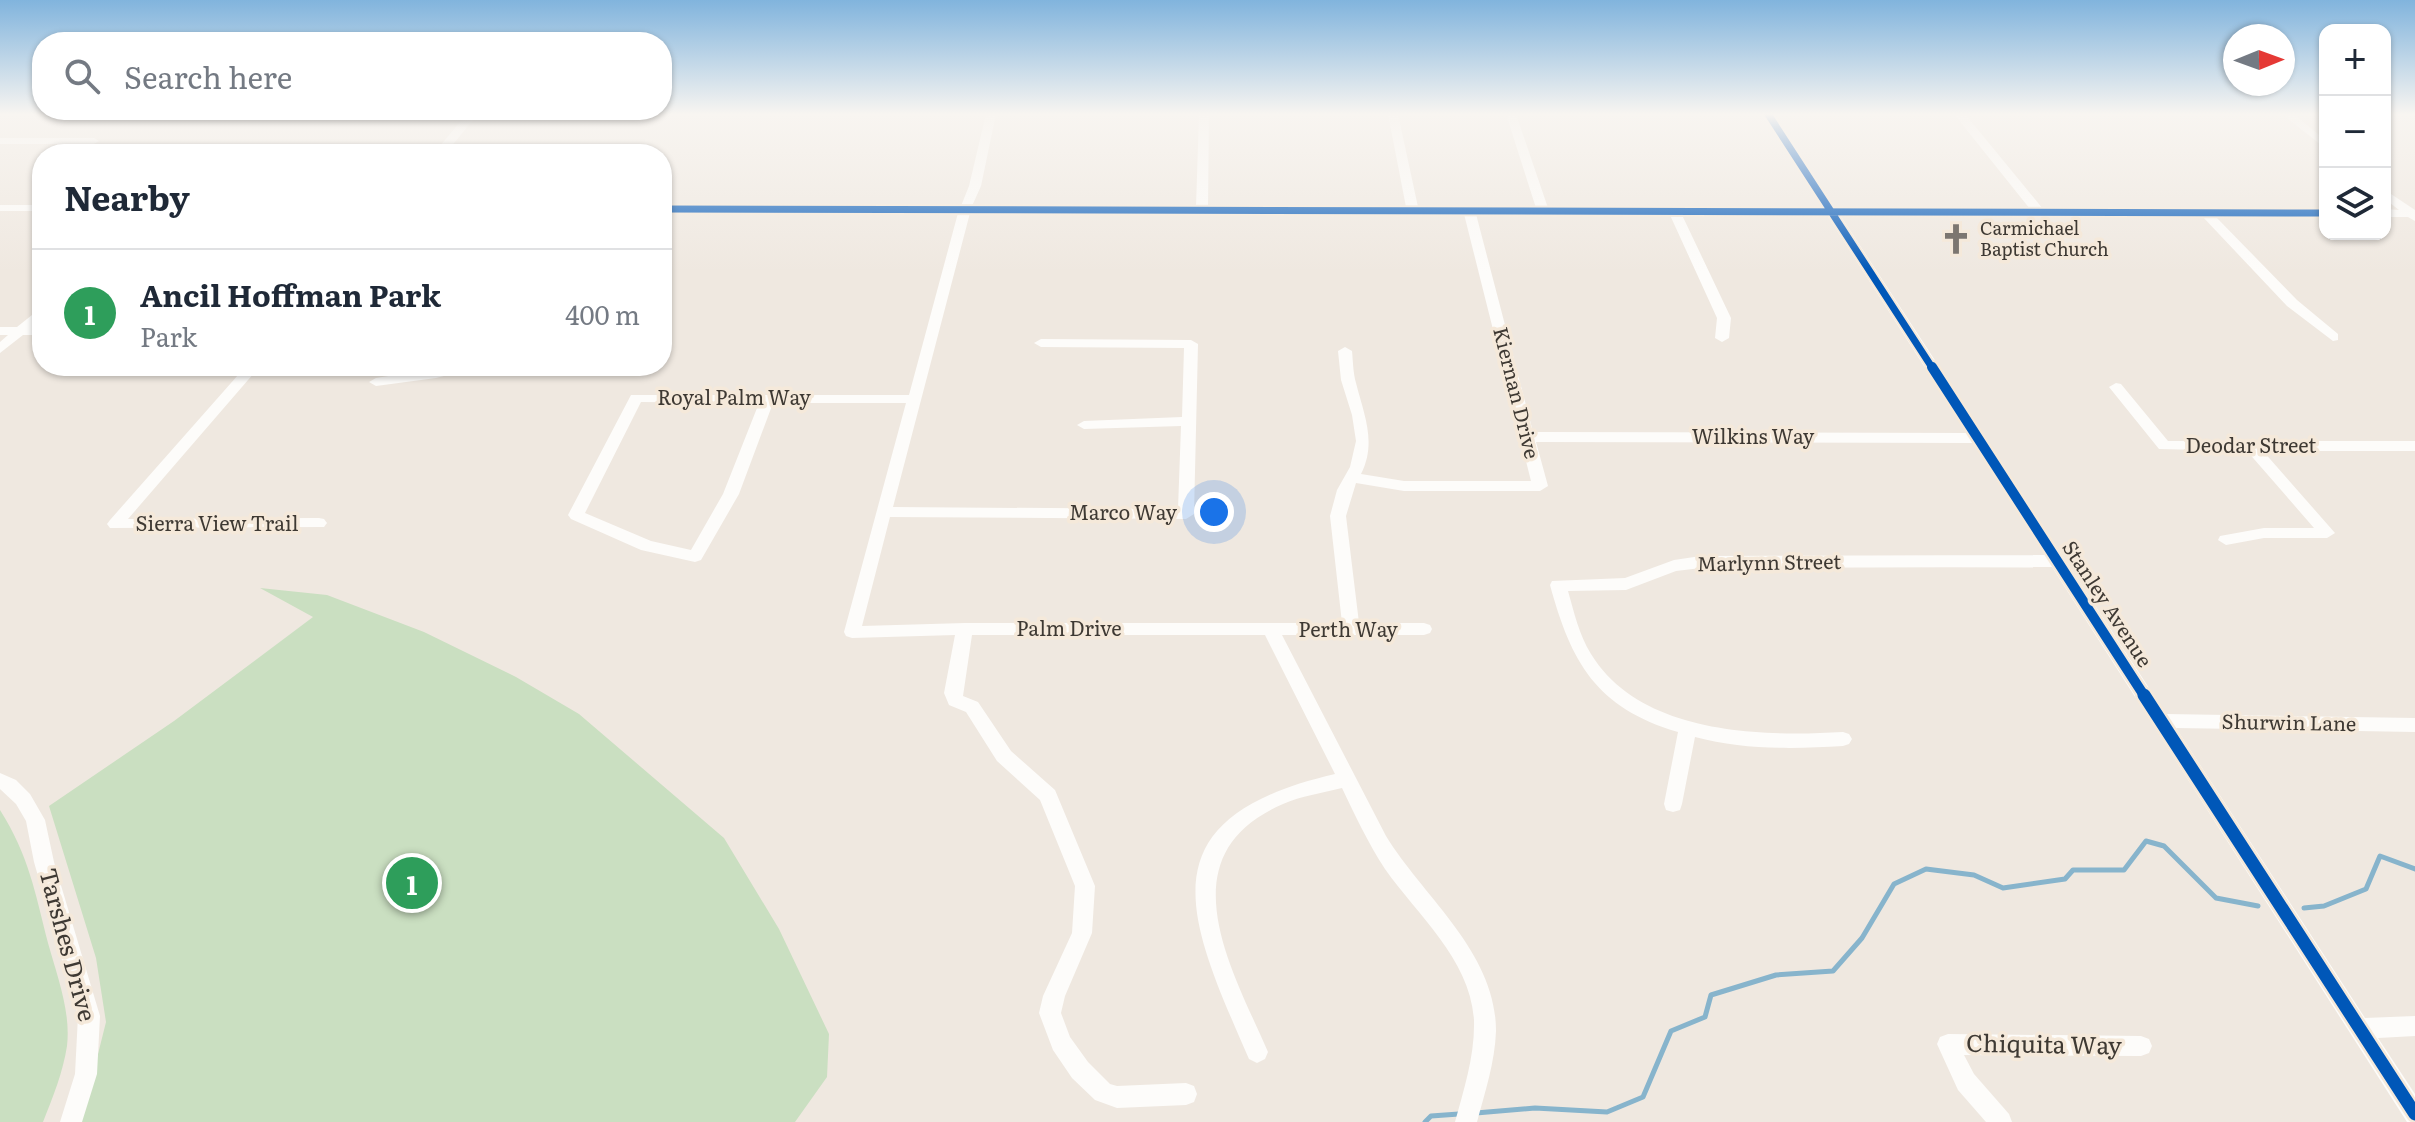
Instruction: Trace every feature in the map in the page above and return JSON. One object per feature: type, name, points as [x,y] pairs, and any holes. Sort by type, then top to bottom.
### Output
[{"type":"street","name":"Palm Drive","points":[[979,166],[852,632],[965,629],[1271,630]]},
{"type":"street","points":[[1202,210],[1203,166]]},
{"type":"street","points":[[1404,166],[1413,211]]},
{"type":"street","points":[[1528,166],[1543,211]]},
{"type":"street","name":"Stanley Avenue","points":[[1801,166],[2415,1114]]},
{"type":"street","points":[[2002,166],[2039,212]]},
{"type":"street","points":[[2391,198],[2414,215]]},
{"type":"street","points":[[0,208],[32,208]]},
{"type":"street","points":[[672,209],[2319,213]]},
{"type":"street","name":"Kiernan Drive","points":[[1352,478],[1404,486],[1540,486],[1469,211]]},
{"type":"street","points":[[1674,211],[1724,318],[1722,338]]},
{"type":"street","points":[[2205,213],[2292,303],[2333,337]]},
{"type":"street","points":[[2391,213],[2414,215]]},
{"type":"street","points":[[0,349],[32,320]]},
{"type":"street","points":[[0,331],[32,331]]},
{"type":"street","name":"Marco Way","points":[[886,512],[1186,514],[1191,344],[1041,343]]},
{"type":"street","points":[[1345,351],[1348,380],[1363,441],[1338,516],[1351,630]]},
{"type":"street","name":"Sierra View Trail","points":[[244,376],[115,524],[319,523]]},
{"type":"street","points":[[376,382],[421,376]]},
{"type":"street","name":"Deodar Street","points":[[2116,387],[2164,446],[2415,446]]},
{"type":"street","name":"Royal Palm Way","points":[[768,398],[731,494],[695,556],[647,546],[576,515],[636,398],[768,398],[915,399]]},
{"type":"street","points":[[1084,425],[1189,421]]},
{"type":"street","name":"Wilkins Way","points":[[1527,437],[1978,438]]},
{"type":"street","points":[[2226,540],[2264,533],[2327,533],[2252,447]]},
{"type":"street","name":"Marlynn Street","points":[[1843,739],[1759,741],[1688,727],[1640,708],[1603,681],[1579,650],[1558,585],[1626,584],[1674,566],[1701,562],[2057,561]]},
{"type":"street","points":[[965,629],[953,693],[955,700],[972,707],[1004,756],[1048,795],[1085,886],[1082,933],[1054,996],[1050,1013],[1054,1029],[1080,1070],[1103,1092],[1117,1097],[1186,1094]]},
{"type":"street","name":"Perth Way","points":[[1271,630],[1424,629]]},
{"type":"street","points":[[1271,630],[1393,864],[1451,938],[1474,980],[1482,1001],[1485,1033],[1466,1122]]},
{"type":"street","name":"Shurwin Lane","points":[[2162,721],[2415,725]]},
{"type":"street","points":[[1673,804],[1688,727]]},
{"type":"street","points":[[1257,1052],[1208,937],[1203,915],[1206,873],[1225,836],[1257,809],[1287,795],[1347,779]]},
{"type":"street","name":"Tarshes Drive","points":[[0,781],[23,799],[35,820],[44,862],[89,1016],[86,1074],[71,1122]]},
{"type":"street","points":[[2359,1028],[2415,1026]]},
{"type":"street","name":"Chiquita Way","points":[[2001,1122],[1966,1082],[1948,1044],[2141,1046]]},
{"type":"green space","points":[[260,588],[327,595],[424,632],[516,677],[579,714],[724,838],[779,929],[829,1034],[827,1077],[795,1122],[81,1122],[106,1022],[96,958],[49,806],[174,721],[313,617]]},
{"type":"green space","points":[[0,810],[18,843],[30,875],[67,1020],[65,1056],[43,1122],[0,1122]]},
{"type":"waterway","points":[[1476,1113],[1535,1108],[1607,1112],[1643,1097],[1671,1031],[1705,1017],[1711,995],[1776,975],[1833,971],[1862,938],[1894,884],[1926,869],[1974,875],[2003,888],[2065,879],[2073,870],[2124,870],[2146,841],[2164,846],[2216,898],[2258,906]]},
{"type":"waterway","points":[[2304,908],[2324,906],[2366,889],[2380,856],[2415,869]]},
{"type":"waterway","points":[[1425,1122],[1431,1116],[1459,1114]]},
{"type":"cycle path","points":[[1802,166],[2415,1114]]},
{"type":"cycle path","points":[[672,209],[2319,213]]},
{"type":"place","name":"Carmichael Baptist Church","points":[[1956,239]]},
{"type":"place","name":"Ancil Hoffman Park","points":[[412,883]]}]
